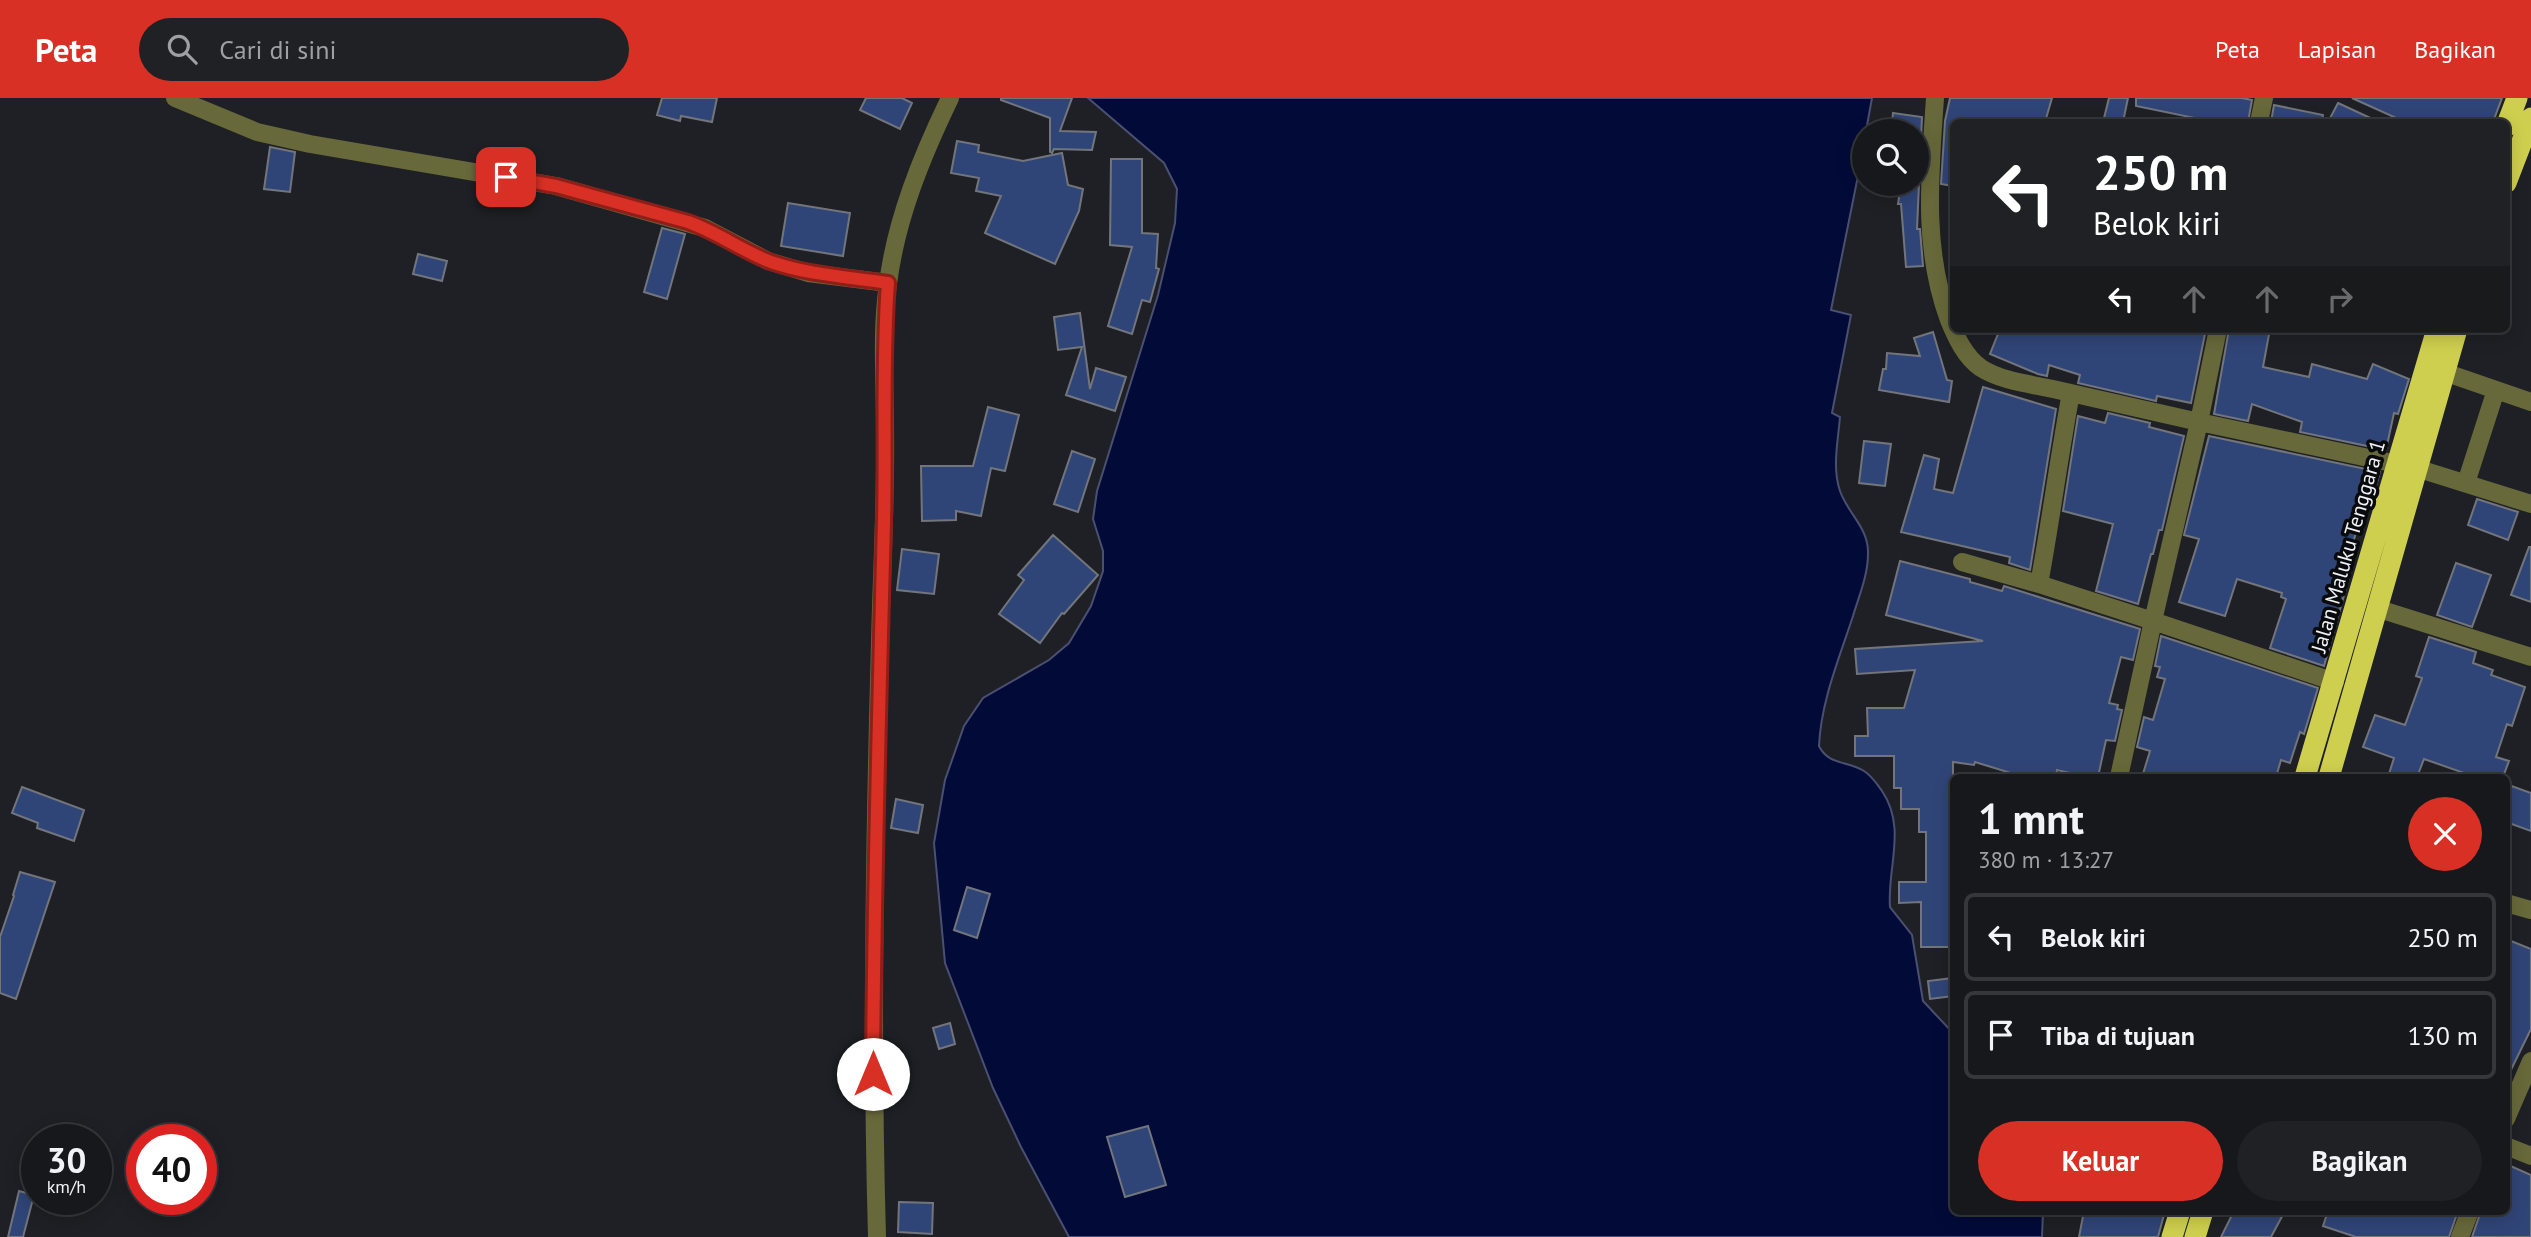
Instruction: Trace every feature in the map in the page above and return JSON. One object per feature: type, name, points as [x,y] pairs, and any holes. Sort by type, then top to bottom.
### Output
[{"type":"highway","points":[[2509,119],[2517,98]]},
{"type":"highway","points":[[2510,173],[2531,118]]},
{"type":"highway","name":"Jalan Maluku Tenggara 1","points":[[2330,774],[2376,608],[2436,333]]},
{"type":"highway","name":"Jalan Maluku Tenggara 1","points":[[2306,774],[2407,466],[2444,372],[2456,333]]},
{"type":"highway","points":[[2172,1237],[2179,1215]]},
{"type":"highway","points":[[2195,1237],[2202,1215]]},
{"type":"street","points":[[175,98],[257,132],[310,144],[556,186],[705,228],[768,261],[808,273],[888,283]]},
{"type":"street","points":[[877,1237],[873,1099],[874,954],[875,828],[886,468],[884,327],[888,283],[902,220],[915,181],[950,98]]},
{"type":"street","points":[[1935,98],[1929,225],[1938,288],[1950,311]]},
{"type":"street","points":[[2260,119],[2264,98]]},
{"type":"street","points":[[1961,333],[1976,363],[1992,374],[2407,466],[2531,504]]},
{"type":"street","points":[[2120,774],[2217,333]]},
{"type":"street","points":[[2444,372],[2531,402]]},
{"type":"street","points":[[2466,483],[2496,390]]},
{"type":"street","points":[[2039,584],[2053,510],[2055,473],[2071,393]]},
{"type":"street","points":[[1962,562],[2039,584],[2335,682]]},
{"type":"street","points":[[2376,608],[2531,657]]},
{"type":"street","points":[[2510,905],[2531,910]]},
{"type":"street","points":[[2510,1110],[2531,1061]]},
{"type":"street","points":[[2510,1148],[2531,1156]]},
{"type":"street","points":[[2460,1237],[2468,1215]]},
{"type":"shaded area","points":[[1088,98],[1872,98],[1868,119],[1852,119],[1854,196],[1831,310],[1851,315],[1832,413],[1840,417],[1836,473],[1840,491],[1865,536],[1868,562],[1827,696],[1819,746],[1833,760],[1867,773],[1882,791],[1893,819],[1895,833],[1890,907],[1912,935],[1923,1001],[1950,1030],[1950,1215],[2043,1215],[2042,1237],[1069,1237],[993,1088],[945,963],[934,843],[945,780],[964,726],[983,698],[1049,660],[1069,643],[1091,606],[1103,571],[1103,551],[1093,519],[1097,491],[1158,295],[1175,223],[1177,189],[1164,163]]},
{"type":"building","points":[[662,98],[717,98],[712,122],[681,116],[680,121],[657,115]]},
{"type":"building","points":[[866,98],[902,98],[912,103],[900,129],[860,110]]},
{"type":"building","points":[[1001,98],[1072,98],[1060,131],[1096,132],[1092,150],[1054,149],[1050,152],[1050,118]]},
{"type":"building","points":[[1950,98],[2052,98],[2046,119],[1950,119],[1950,186],[1941,184],[1945,121]]},
{"type":"building","points":[[2109,98],[2128,98],[2124,119],[2104,119]]},
{"type":"building","points":[[2136,98],[2252,100],[2249,119],[2199,119],[2136,106]]},
{"type":"building","points":[[2352,98],[2502,98],[2494,119],[2398,119]]},
{"type":"building","points":[[2338,103],[2373,119],[2330,119]]},
{"type":"building","points":[[2274,105],[2323,115],[2322,119],[2272,119]]},
{"type":"building","points":[[1893,113],[1922,117],[1922,119],[1892,119]]},
{"type":"building","points":[[957,141],[979,145],[978,152],[1023,161],[1062,153],[1068,185],[1083,189],[1079,211],[1055,264],[985,233],[1001,196],[976,191],[979,178],[951,173]]},
{"type":"building","points":[[270,147],[295,152],[290,192],[264,189]]},
{"type":"building","points":[[1111,159],[1142,159],[1142,233],[1158,234],[1156,268],[1159,269],[1150,302],[1142,300],[1132,334],[1108,326],[1132,247],[1110,245]]},
{"type":"building","points":[[1899,196],[1918,196],[1917,229],[1920,229],[1923,266],[1906,267],[1901,204],[1898,204]]},
{"type":"building","points":[[788,203],[850,213],[843,256],[781,246]]},
{"type":"building","points":[[662,228],[685,234],[667,299],[644,292]]},
{"type":"building","points":[[418,254],[447,261],[442,281],[413,274]]},
{"type":"building","points":[[1080,313],[1090,389],[1096,368],[1126,377],[1115,411],[1066,395],[1082,347],[1058,350],[1054,317]]},
{"type":"building","points":[[1933,332],[1947,380],[1952,381],[1949,402],[1879,390],[1883,369],[1886,369],[1887,353],[1920,356],[1914,338]]},
{"type":"building","points":[[1998,333],[2205,333],[2191,403],[2157,396],[2156,401],[2078,383],[2080,375],[2049,365],[2047,376],[2038,374],[1990,354]]},
{"type":"building","points":[[2228,333],[2269,333],[2263,367],[2309,377],[2312,364],[2367,379],[2373,364],[2409,379],[2398,414],[2394,413],[2386,450],[2300,432],[2302,422],[2252,404],[2248,421],[2214,414]]},
{"type":"building","points":[[1983,387],[2056,409],[2030,570],[2009,563],[2010,557],[1901,532],[1924,455],[1939,459],[1934,489],[1953,493]]},
{"type":"building","points":[[988,407],[1019,415],[1005,471],[991,468],[981,516],[956,511],[956,520],[922,521],[921,466],[973,466]]},
{"type":"building","points":[[2108,413],[2150,423],[2149,427],[2184,436],[2162,530],[2159,530],[2151,554],[2138,604],[2096,591],[2113,524],[2063,511],[2078,416],[2105,423]]},
{"type":"building","points":[[2209,436],[2380,472],[2369,509],[2364,508],[2348,558],[2354,560],[2324,666],[2270,648],[2286,599],[2281,597],[2282,593],[2237,579],[2225,616],[2179,602],[2199,539],[2184,535]]},
{"type":"building","points":[[1864,441],[1891,444],[1885,486],[1859,483]]},
{"type":"building","points":[[1072,451],[1095,459],[1078,512],[1054,504]]},
{"type":"building","points":[[2477,499],[2518,512],[2508,540],[2468,525]]},
{"type":"building","points":[[1053,535],[1098,575],[1064,614],[1062,613],[1040,643],[999,614],[1024,580],[1018,575]]},
{"type":"building","points":[[2531,547],[2531,602],[2511,595]]},
{"type":"building","points":[[902,549],[939,554],[934,594],[897,590]]},
{"type":"building","points":[[1900,561],[1970,579],[1970,582],[2002,591],[2004,586],[2140,629],[2133,660],[2121,657],[2109,703],[2118,705],[2117,709],[2122,710],[2115,741],[2106,740],[2099,774],[2074,774],[2057,770],[2056,774],[2014,774],[1975,762],[1974,765],[1953,762],[1953,774],[1950,774],[1950,947],[1921,947],[1921,902],[1899,903],[1899,882],[1926,882],[1926,832],[1919,832],[1919,809],[1901,809],[1901,788],[1894,788],[1894,756],[1855,756],[1855,736],[1868,736],[1867,708],[1904,708],[1915,670],[1857,674],[1855,649],[1983,641],[1886,615]]},
{"type":"building","points":[[2456,563],[2491,575],[2472,627],[2437,615]]},
{"type":"building","points":[[2161,636],[2318,688],[2304,734],[2300,732],[2290,763],[2281,760],[2277,774],[2143,774],[2150,751],[2137,747],[2144,717],[2153,720],[2165,679],[2157,677],[2160,667],[2155,666]]},
{"type":"building","points":[[2429,637],[2476,652],[2473,663],[2493,670],[2491,675],[2525,687],[2512,726],[2507,724],[2496,757],[2509,761],[2504,774],[2467,774],[2424,759],[2418,774],[2389,774],[2394,758],[2363,747],[2375,715],[2405,725],[2422,678],[2416,676]]},
{"type":"building","points":[[2510,785],[2531,793],[2531,831],[2510,823]]},
{"type":"building","points":[[22,787],[84,810],[74,841],[37,828],[38,823],[12,813]]},
{"type":"building","points":[[896,799],[923,805],[918,833],[891,828]]},
{"type":"building","points":[[20,872],[55,882],[16,999],[0,993],[0,937]]},
{"type":"building","points":[[967,887],[990,894],[977,938],[954,930]]},
{"type":"building","points":[[2510,941],[2531,949],[2531,1029],[2510,1072]]},
{"type":"building","points":[[1950,978],[1950,996],[1930,999],[1928,981]]},
{"type":"building","points":[[950,1023],[955,1044],[939,1049],[933,1028]]},
{"type":"building","points":[[1148,1126],[1166,1185],[1125,1197],[1107,1137]]},
{"type":"building","points":[[2510,1166],[2531,1175],[2531,1237],[2472,1237],[2480,1215],[2510,1215]]},
{"type":"building","points":[[19,1191],[21,1215],[29,1215],[23,1237],[8,1237]]},
{"type":"building","points":[[899,1202],[933,1203],[932,1234],[898,1232]]},
{"type":"building","points":[[2083,1215],[2164,1215],[2158,1237],[2079,1237]]},
{"type":"building","points":[[2232,1215],[2283,1215],[2271,1237],[2221,1237]]},
{"type":"building","points":[[2327,1215],[2457,1215],[2449,1237],[2356,1237],[2323,1226]]},
{"type":"route","points":[[506,177],[556,186],[688,222],[768,261],[808,273],[888,283],[884,327],[886,468],[875,828],[873,1074]]}]
